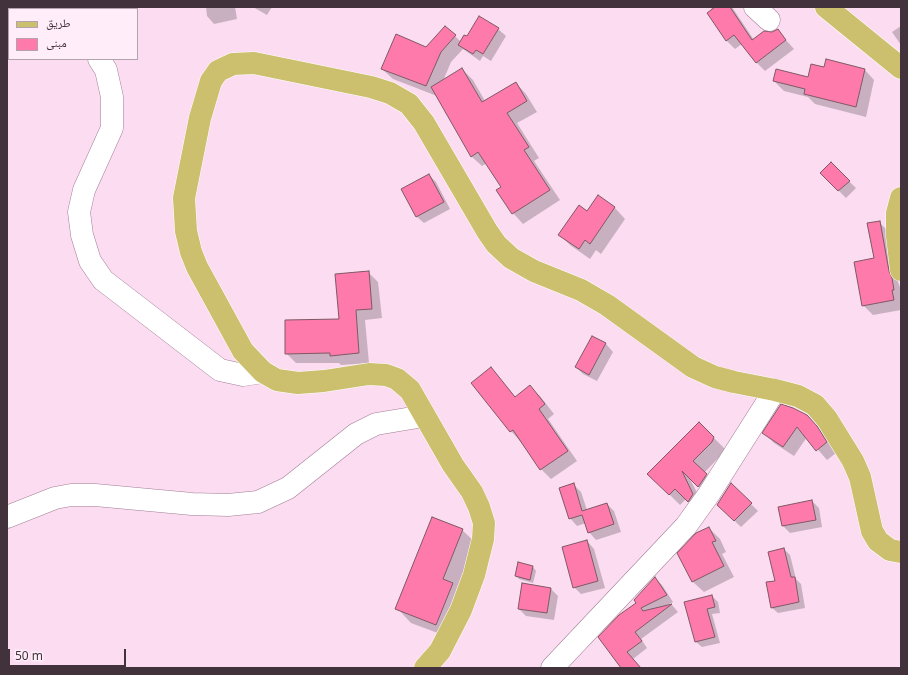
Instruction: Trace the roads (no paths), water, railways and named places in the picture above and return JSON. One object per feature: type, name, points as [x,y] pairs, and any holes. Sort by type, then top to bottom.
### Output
[{"type":"main road","points":[[826,7],[901,68]]},
{"type":"main road","points":[[424,668],[440,651],[461,610],[474,575],[483,539],[484,523],[472,492],[453,465],[410,390],[397,379],[386,375],[369,374],[324,381],[298,383],[277,380],[264,372],[248,356],[239,344],[197,267],[191,252],[186,231],[184,198],[200,118],[211,81],[218,71],[233,64],[254,63],[371,87],[390,93],[409,104],[424,123],[487,231],[496,244],[511,258],[534,271],[581,290],[607,304],[693,367],[715,377],[798,396],[815,405],[826,419],[853,461],[860,477],[872,531],[878,541],[890,550],[901,552]]},
{"type":"main road","points":[[901,198],[897,213],[897,236],[901,270]]},
{"type":"street","points":[[100,60],[106,70],[112,97],[112,128],[84,190],[79,212],[82,235],[90,261],[103,280],[220,370],[243,375],[264,372]]},
{"type":"street","points":[[552,668],[686,526],[710,494],[776,390]]},
{"type":"street","points":[[7,517],[55,498],[71,495],[95,495],[192,504],[228,505],[258,502],[288,488],[356,434],[369,427],[376,424],[424,416]]}]
